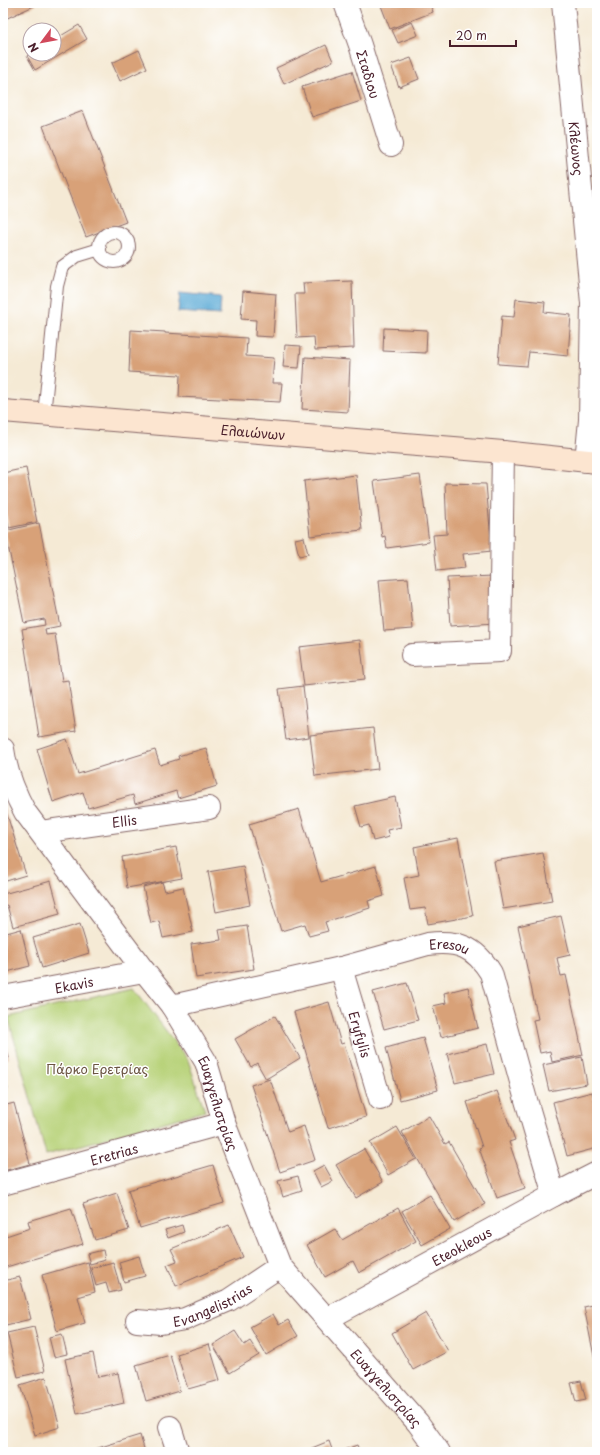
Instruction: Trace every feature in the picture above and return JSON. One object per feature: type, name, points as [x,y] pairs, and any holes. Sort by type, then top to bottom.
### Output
[{"type":"main road","name":"Ελαιώνων","points":[[3,411],[503,452],[592,461]]},
{"type":"street","name":"Σταδιου","points":[[345,3],[360,45],[390,145]]},
{"type":"street","name":"Κλέωνος","points":[[563,3],[592,303],[590,420],[592,461]]},
{"type":"street","points":[[412,655],[500,651],[503,452]]},
{"type":"street","name":"Ευαγγελιστρίας","points":[[3,749],[7,772],[25,812],[172,1006],[206,1062],[224,1122],[280,1266],[418,1423],[439,1452]]},
{"type":"street","name":"Ellis","points":[[40,832],[208,808]]},
{"type":"street","name":"Eresou","points":[[172,1006],[341,968],[428,944],[443,942],[458,944],[472,950],[483,960],[491,973],[554,1195]]},
{"type":"street","name":"Eryfylis","points":[[341,968],[380,1100]]},
{"type":"street","name":"Ekavis","points":[[3,997],[144,971]]},
{"type":"street","name":"Eretrias","points":[[3,1184],[224,1122]]},
{"type":"street","name":"Eteokleous","points":[[327,1319],[597,1173]]},
{"type":"street","name":"Evangelistrias","points":[[137,1321],[161,1323],[185,1319],[229,1300],[280,1266]]},
{"type":"street","points":[[170,1427],[178,1452]]},
{"type":"lane","points":[[44,415],[57,286],[62,267],[77,256],[100,249]]},
{"type":"green space","name":"Πάρκο Ερετρίας","points":[[134,988],[188,1060],[205,1111],[46,1155],[8,1017]]},
{"type":"water","points":[[180,293],[221,297],[220,315],[178,312]]},
{"type":"building","points":[[3,3],[35,3],[36,5],[3,20]]},
{"type":"building","points":[[380,3],[430,3],[433,12],[390,29]]},
{"type":"building","points":[[412,22],[418,35],[398,43],[392,30]]},
{"type":"building","points":[[79,25],[87,39],[62,54],[62,35]]},
{"type":"building","points":[[326,45],[333,61],[284,84],[276,68]]},
{"type":"building","points":[[139,50],[147,68],[120,81],[112,63]]},
{"type":"building","points":[[411,58],[419,79],[399,87],[391,65]]},
{"type":"building","points":[[30,62],[48,62],[35,70]]},
{"type":"building","points":[[352,71],[361,101],[312,117],[302,87]]},
{"type":"building","points":[[83,111],[126,222],[86,237],[43,126]]},
{"type":"building","points":[[352,281],[354,348],[315,350],[314,337],[297,338],[295,294],[304,294],[303,283]]},
{"type":"building","points":[[243,291],[276,294],[273,337],[255,336],[256,320],[241,319]]},
{"type":"building","points":[[516,299],[545,302],[544,312],[571,315],[568,356],[529,352],[527,366],[498,364],[502,316],[514,317]]},
{"type":"building","points":[[384,328],[427,330],[426,353],[383,351]]},
{"type":"building","points":[[131,330],[247,338],[246,356],[274,358],[272,383],[282,383],[280,402],[179,397],[180,375],[129,372]]},
{"type":"building","points":[[285,345],[301,346],[299,368],[283,367]]},
{"type":"building","points":[[305,357],[350,360],[348,412],[302,409]]},
{"type":"building","points":[[26,468],[37,522],[9,528],[3,501],[3,473]]},
{"type":"building","points":[[356,475],[362,530],[310,536],[304,481]]},
{"type":"building","points":[[420,475],[429,542],[387,548],[385,536],[382,537],[374,481]]},
{"type":"building","points":[[445,483],[486,484],[492,551],[463,554],[465,568],[437,571],[433,535],[447,534]]},
{"type":"building","points":[[39,523],[60,626],[45,629],[46,635],[55,634],[62,681],[68,680],[76,731],[39,737],[22,629],[45,625],[44,619],[24,623],[5,531]]},
{"type":"building","points":[[304,537],[308,554],[299,556],[295,539]]},
{"type":"building","points":[[493,576],[495,623],[450,626],[447,578]]},
{"type":"building","points":[[408,578],[413,629],[384,631],[379,580]]},
{"type":"building","points":[[360,640],[365,679],[304,686],[299,647]]},
{"type":"building","points":[[303,686],[309,737],[286,740],[279,689]]},
{"type":"building","points":[[373,728],[378,769],[315,776],[310,735]]},
{"type":"building","points":[[67,739],[78,774],[155,750],[160,765],[179,759],[178,756],[206,748],[217,786],[178,798],[176,791],[135,804],[133,795],[88,808],[83,792],[53,802],[37,749]]},
{"type":"building","points":[[395,797],[401,827],[387,830],[389,837],[373,841],[369,825],[361,827],[355,806]]},
{"type":"building","points":[[3,802],[26,875],[3,882]]},
{"type":"building","points":[[299,809],[321,882],[376,866],[384,896],[368,901],[370,908],[325,922],[328,931],[309,936],[305,924],[281,931],[249,824]]},
{"type":"building","points":[[458,838],[473,916],[428,924],[425,908],[410,910],[404,878],[419,875],[414,847]]},
{"type":"building","points":[[176,847],[182,878],[127,888],[122,857]]},
{"type":"building","points":[[543,853],[552,901],[503,909],[494,861]]},
{"type":"building","points":[[243,866],[250,905],[216,912],[208,872]]},
{"type":"building","points":[[51,881],[60,914],[13,927],[7,905],[3,906],[3,894]]},
{"type":"building","points":[[162,882],[165,891],[183,887],[193,932],[163,938],[159,921],[151,923],[143,887]]},
{"type":"building","points":[[561,916],[570,955],[557,958],[561,976],[566,975],[583,1055],[552,1062],[550,1051],[540,1053],[533,1020],[538,1019],[518,926]]},
{"type":"building","points":[[80,924],[89,953],[42,968],[33,938]]},
{"type":"building","points":[[247,926],[254,969],[196,978],[191,944],[221,940],[219,930]]},
{"type":"building","points":[[21,929],[30,966],[3,973],[3,934]]},
{"type":"building","points":[[407,983],[418,1020],[384,1029],[373,992]]},
{"type":"building","points":[[468,987],[478,1028],[441,1037],[433,1006],[446,1003],[444,993]]},
{"type":"building","points":[[329,1002],[341,1044],[344,1043],[366,1117],[328,1128],[294,1012]]},
{"type":"building","points":[[275,1016],[300,1058],[266,1079],[257,1063],[251,1067],[235,1039]]},
{"type":"building","points":[[3,1037],[9,1058],[3,1060]]},
{"type":"building","points":[[423,1038],[438,1090],[400,1100],[386,1048]]},
{"type":"building","points":[[487,1044],[494,1074],[455,1083],[447,1054]]},
{"type":"building","points":[[582,1057],[587,1084],[549,1091],[543,1065]]},
{"type":"building","points":[[3,1071],[8,1089],[3,1090]]},
{"type":"building","points":[[270,1079],[288,1132],[304,1126],[315,1160],[280,1172],[251,1085]]},
{"type":"building","points":[[497,1091],[515,1140],[509,1142],[525,1188],[497,1198],[479,1148],[482,1147],[467,1102]]},
{"type":"building","points":[[592,1092],[597,1110],[597,1148],[567,1156],[553,1102]]},
{"type":"building","points":[[14,1103],[30,1164],[3,1171],[3,1106]]},
{"type":"building","points":[[429,1116],[445,1144],[449,1142],[485,1204],[454,1222],[402,1132]]},
{"type":"building","points":[[397,1127],[416,1159],[388,1175],[370,1143]]},
{"type":"building","points":[[364,1149],[383,1182],[356,1198],[336,1165]]},
{"type":"building","points":[[213,1165],[224,1203],[140,1228],[128,1190]]},
{"type":"building","points":[[324,1165],[333,1181],[321,1187],[313,1171]]},
{"type":"building","points":[[298,1176],[302,1191],[283,1197],[278,1181]]},
{"type":"building","points":[[117,1193],[129,1230],[95,1240],[83,1204]]},
{"type":"building","points":[[430,1195],[450,1229],[422,1245],[402,1211]]},
{"type":"building","points":[[71,1208],[83,1244],[3,1268],[3,1237],[30,1228],[28,1221]]},
{"type":"building","points":[[398,1208],[416,1241],[359,1273],[353,1261],[325,1277],[307,1245],[335,1229],[342,1240]]},
{"type":"building","points":[[182,1225],[184,1232],[168,1238],[165,1230]]},
{"type":"building","points":[[229,1225],[243,1257],[176,1286],[167,1265],[177,1261],[171,1249]]},
{"type":"building","points":[[103,1250],[105,1260],[90,1264],[87,1254]]},
{"type":"building","points":[[139,1256],[145,1276],[124,1282],[119,1262]]},
{"type":"building","points":[[88,1262],[95,1292],[78,1297],[85,1323],[57,1331],[42,1275]]},
{"type":"building","points":[[113,1262],[121,1290],[109,1293],[106,1283],[96,1286],[91,1268]]},
{"type":"building","points":[[20,1277],[31,1319],[6,1325],[3,1315],[3,1281]]},
{"type":"building","points":[[597,1304],[597,1366],[596,1366],[584,1307]]},
{"type":"building","points":[[426,1313],[448,1351],[413,1370],[392,1333]]},
{"type":"building","points":[[273,1314],[279,1325],[288,1320],[298,1336],[266,1355],[250,1327]]},
{"type":"building","points":[[34,1327],[45,1371],[18,1377],[7,1333]]},
{"type":"building","points":[[235,1331],[244,1345],[250,1341],[259,1355],[230,1373],[213,1345]]},
{"type":"building","points":[[62,1334],[67,1354],[54,1357],[49,1337]]},
{"type":"building","points":[[209,1344],[220,1380],[188,1389],[177,1354]]},
{"type":"building","points":[[93,1353],[98,1377],[118,1373],[124,1403],[77,1414],[65,1359]]},
{"type":"building","points":[[170,1355],[180,1391],[146,1401],[136,1365]]},
{"type":"building","points":[[46,1377],[60,1427],[35,1435],[20,1385]]},
{"type":"building","points":[[581,1381],[586,1400],[576,1402],[571,1383]]},
{"type":"building","points":[[140,1435],[145,1452],[85,1452]]},
{"type":"building","points":[[329,1441],[333,1452],[308,1452],[307,1450]]},
{"type":"building","points":[[357,1445],[360,1452],[338,1452]]}]
